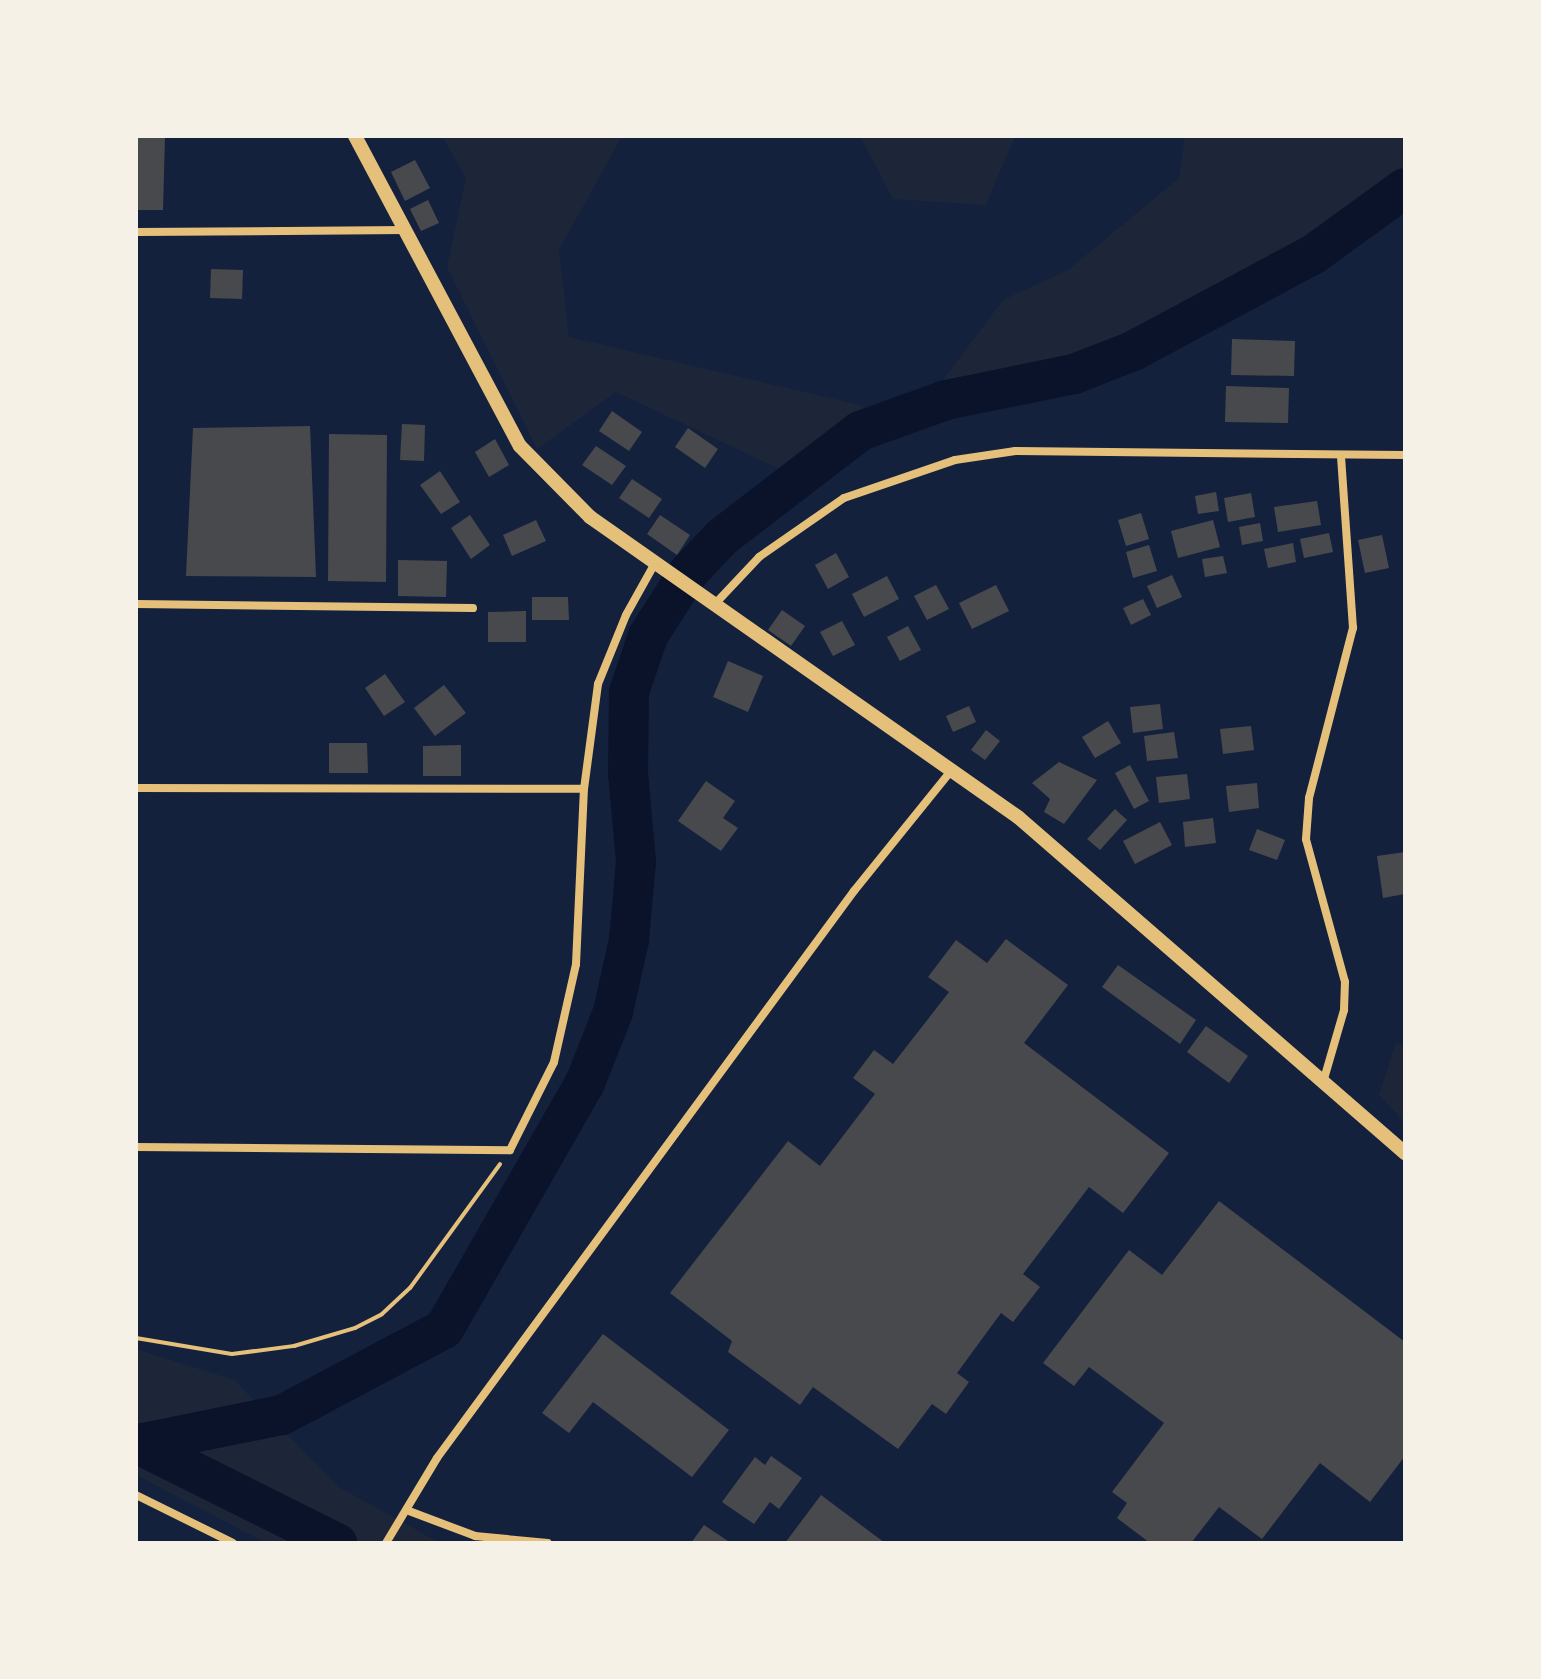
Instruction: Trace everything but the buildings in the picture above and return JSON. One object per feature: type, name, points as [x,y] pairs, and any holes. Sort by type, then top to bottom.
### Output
[{"type":"street","points":[[355,136],[520,446],[590,517],[654,565],[1018,817],[1324,1079],[1405,1153]]},
{"type":"street","points":[[136,232],[406,230]]},
{"type":"street","points":[[714,605],[759,557],[844,498],[955,460],[1015,451],[1405,455]]},
{"type":"street","points":[[1324,1079],[1344,1010],[1345,982],[1306,839],[1309,798],[1353,628],[1341,456]]},
{"type":"street","points":[[136,1147],[510,1150],[554,1062],[576,964],[584,789],[598,684],[626,615],[654,565]]},
{"type":"street","points":[[136,604],[473,608]]},
{"type":"street","points":[[386,1543],[466,1419],[854,891],[951,771]]},
{"type":"street","points":[[136,788],[584,789]]},
{"type":"street","points":[[136,1495],[233,1543]]},
{"type":"street","points":[[409,1511],[475,1536],[548,1543]]},
{"type":"path","points":[[136,1338],[232,1354],[294,1346],[382,1314],[450,1239],[510,1150]]},
{"type":"shaded area","points":[[442,136],[622,136],[559,250],[569,337],[864,406],[786,472],[616,392],[537,449],[447,267],[466,178]]},
{"type":"shaded area","points":[[860,136],[1015,136],[986,205],[893,199]]},
{"type":"shaded area","points":[[1185,136],[1405,136],[1405,185],[1357,223],[1149,350],[928,400],[1003,300],[1068,270],[1179,178]]},
{"type":"shaded area","points":[[1396,1042],[1405,1047],[1405,1123],[1379,1095]]},
{"type":"shaded area","points":[[136,1349],[234,1380],[339,1487],[440,1543],[266,1543],[136,1475]]},
{"type":"waterway","points":[[138,1444],[282,1415],[444,1329],[585,1083],[613,1012],[629,940],[636,861],[628,773],[629,692],[648,636],[688,573],[722,537],[860,431],[946,400],[1074,374],[1133,351],[1314,254],[1405,188]]},
{"type":"waterway","points":[[136,1443],[337,1543]]}]
